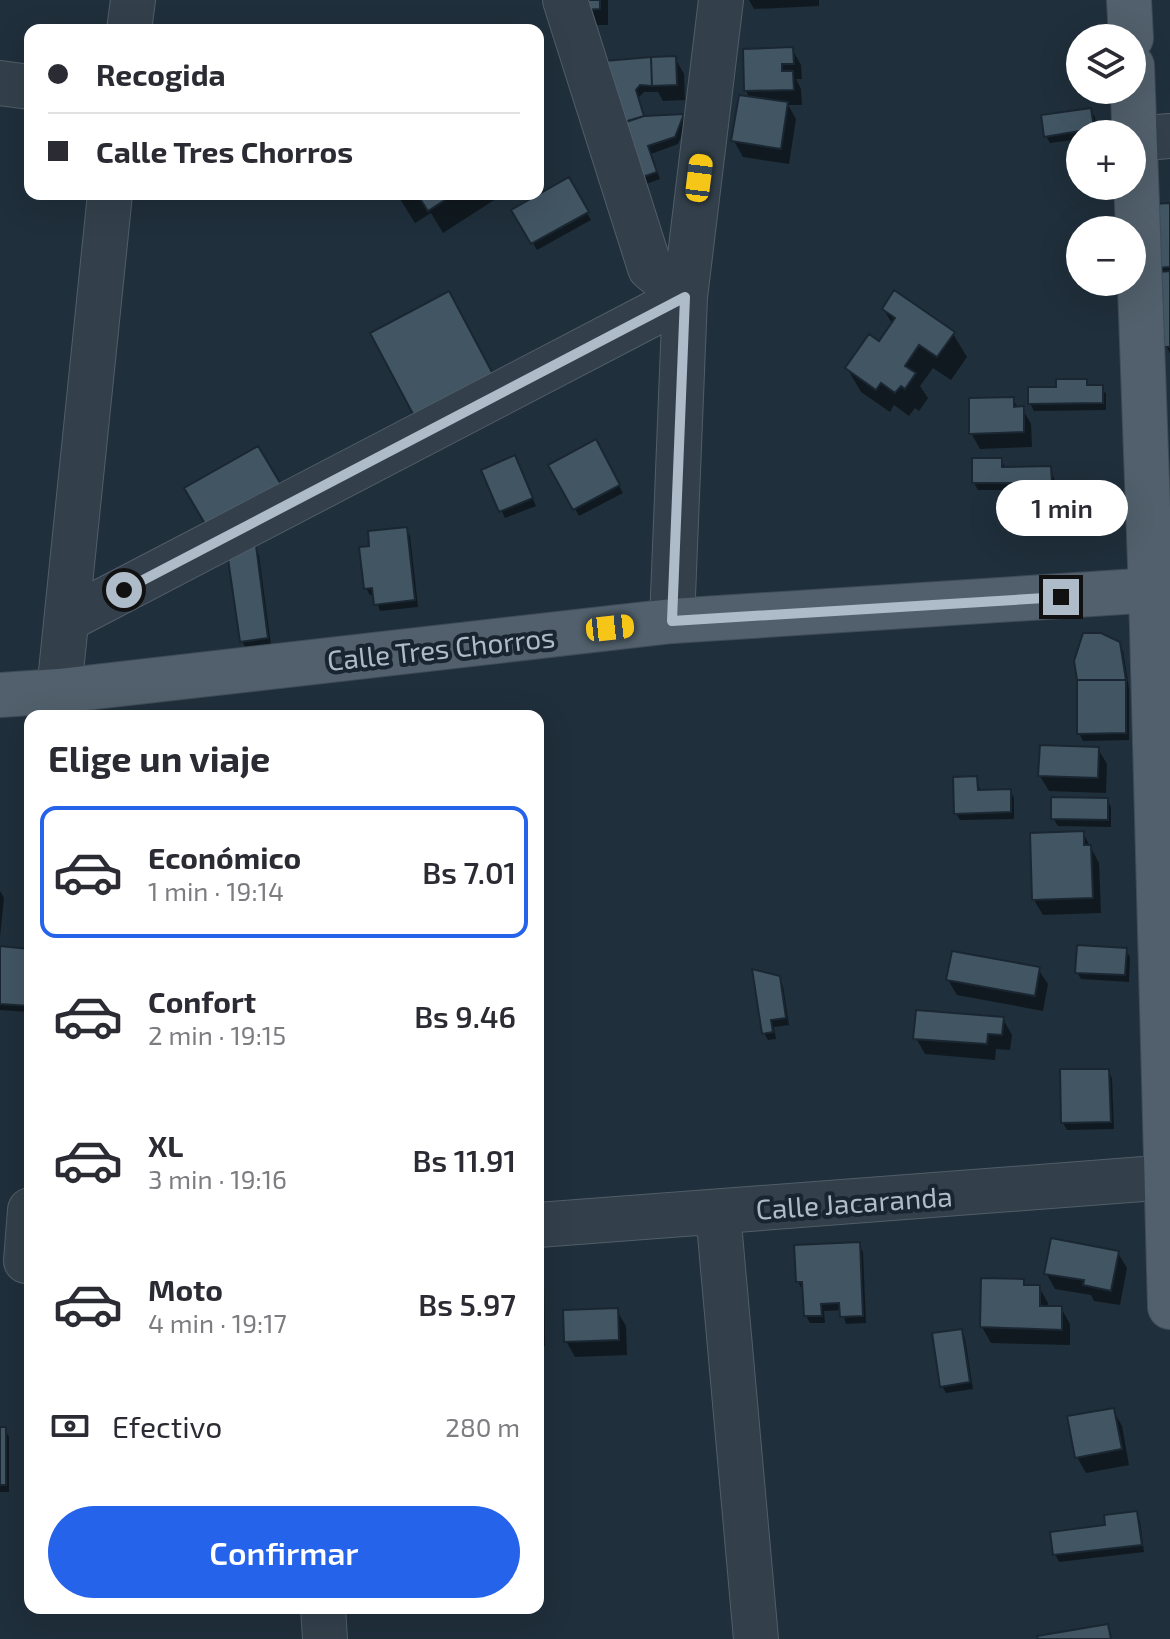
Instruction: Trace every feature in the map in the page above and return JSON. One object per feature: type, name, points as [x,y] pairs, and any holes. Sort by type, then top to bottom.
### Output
[{"type":"main road","points":[[1129,0],[1130,24]]},
{"type":"main road","points":[[1143,104],[1153,138],[1170,1307]]},
{"type":"main road","name":"Calle Tres Chorros","points":[[0,695],[59,691],[672,621],[1160,590]]},
{"type":"street","points":[[130,24],[133,0]]},
{"type":"street","points":[[565,0],[650,268],[685,297]]},
{"type":"street","points":[[672,621],[685,297],[721,0]]},
{"type":"street","points":[[0,83],[24,86]]},
{"type":"street","points":[[59,691],[109,200]]},
{"type":"street","points":[[68,619],[685,297]]},
{"type":"street","name":"Calle Jacaranda","points":[[544,1225],[1168,1178]]},
{"type":"street","points":[[718,1212],[756,1639]]},
{"type":"street","points":[[19,1261],[24,1238]]},
{"type":"street","points":[[323,1614],[325,1639]]},
{"type":"building","points":[[578,0],[600,0],[600,9],[581,10]]},
{"type":"building","points":[[793,47],[794,64],[782,64],[782,71],[793,71],[794,90],[744,91],[743,49]]},
{"type":"building","points":[[676,56],[677,85],[652,86],[651,57]]},
{"type":"building","points":[[651,57],[652,86],[640,85],[636,90],[644,116],[624,122],[604,61]]},
{"type":"building","points":[[739,95],[788,102],[781,149],[731,141]]},
{"type":"building","points":[[1091,108],[1093,120],[1066,120],[1066,133],[1044,137],[1041,115]]},
{"type":"building","points":[[684,114],[675,137],[648,146],[657,172],[634,180],[614,126],[644,116]]},
{"type":"building","points":[[569,177],[589,212],[531,244],[511,210],[529,200],[544,200],[544,191]]},
{"type":"building","points":[[421,200],[445,200],[428,211]]},
{"type":"building","points":[[1170,203],[1170,267],[1155,268],[1151,204]]},
{"type":"building","points":[[1170,271],[1170,347],[1164,347],[1159,272]]},
{"type":"building","points":[[894,290],[955,332],[937,357],[919,345],[905,366],[916,373],[905,389],[901,386],[895,393],[881,383],[876,390],[845,368],[869,334],[879,341],[895,318],[882,309]]},
{"type":"building","points":[[449,291],[493,374],[414,416],[370,333]]},
{"type":"building","points":[[1056,379],[1087,379],[1087,385],[1103,385],[1103,403],[1028,404],[1028,387],[1056,387]]},
{"type":"building","points":[[1014,397],[1014,407],[1024,406],[1024,432],[969,434],[969,398]]},
{"type":"building","points":[[596,439],[620,485],[573,510],[548,465]]},
{"type":"building","points":[[258,446],[285,491],[211,534],[184,488]]},
{"type":"building","points":[[515,455],[533,498],[499,512],[481,470]]},
{"type":"building","points":[[972,458],[1002,458],[1002,467],[1051,466],[1052,483],[972,483]]},
{"type":"building","points":[[1014,483],[1056,485],[1057,507],[1015,510]]},
{"type":"building","points":[[407,527],[415,600],[374,605],[372,588],[364,589],[359,547],[369,546],[368,531]]},
{"type":"building","points":[[256,545],[268,638],[240,642],[228,559]]},
{"type":"building","points":[[1083,633],[1101,633],[1120,642],[1126,680],[1077,680],[1074,661]]},
{"type":"building","points":[[1077,680],[1126,680],[1126,733],[1077,734]]},
{"type":"building","points":[[1040,745],[1099,747],[1098,778],[1038,776]]},
{"type":"building","points":[[977,776],[978,790],[1011,789],[1011,812],[954,814],[953,777]]},
{"type":"building","points":[[1051,797],[1108,798],[1108,820],[1051,819]]},
{"type":"building","points":[[1084,831],[1084,845],[1091,845],[1093,898],[1032,900],[1030,833]]},
{"type":"building","points":[[1077,945],[1127,948],[1125,975],[1075,973]]},
{"type":"building","points":[[0,946],[24,948],[24,1006],[0,1004]]},
{"type":"building","points":[[952,951],[1040,967],[1035,996],[946,980]]},
{"type":"building","points":[[752,969],[780,976],[786,1018],[771,1020],[773,1032],[762,1034]]},
{"type":"building","points":[[916,1010],[1004,1017],[1002,1035],[988,1034],[987,1044],[913,1039]]},
{"type":"building","points":[[1060,1069],[1109,1069],[1111,1122],[1061,1123]]},
{"type":"building","points":[[1051,1238],[1119,1251],[1111,1291],[1083,1285],[1084,1280],[1044,1274]]},
{"type":"building","points":[[860,1242],[863,1316],[840,1317],[839,1303],[821,1304],[822,1316],[804,1316],[802,1282],[796,1282],[794,1245]]},
{"type":"building","points":[[981,1278],[1024,1279],[1024,1285],[1040,1285],[1040,1306],[1062,1306],[1062,1330],[980,1327]]},
{"type":"building","points":[[618,1308],[619,1340],[564,1342],[563,1310]]},
{"type":"building","points":[[962,1329],[970,1382],[940,1387],[932,1333]]},
{"type":"building","points":[[1114,1408],[1122,1449],[1075,1458],[1067,1416]]},
{"type":"building","points":[[0,1427],[6,1427],[6,1485],[0,1485]]},
{"type":"building","points":[[1137,1511],[1142,1545],[1053,1555],[1050,1532],[1105,1525],[1104,1515]]},
{"type":"building","points":[[1108,1624],[1111,1639],[1038,1639],[1037,1636]]},
{"type":"route","points":[[124,590],[685,297],[672,621],[1061,597]]}]
